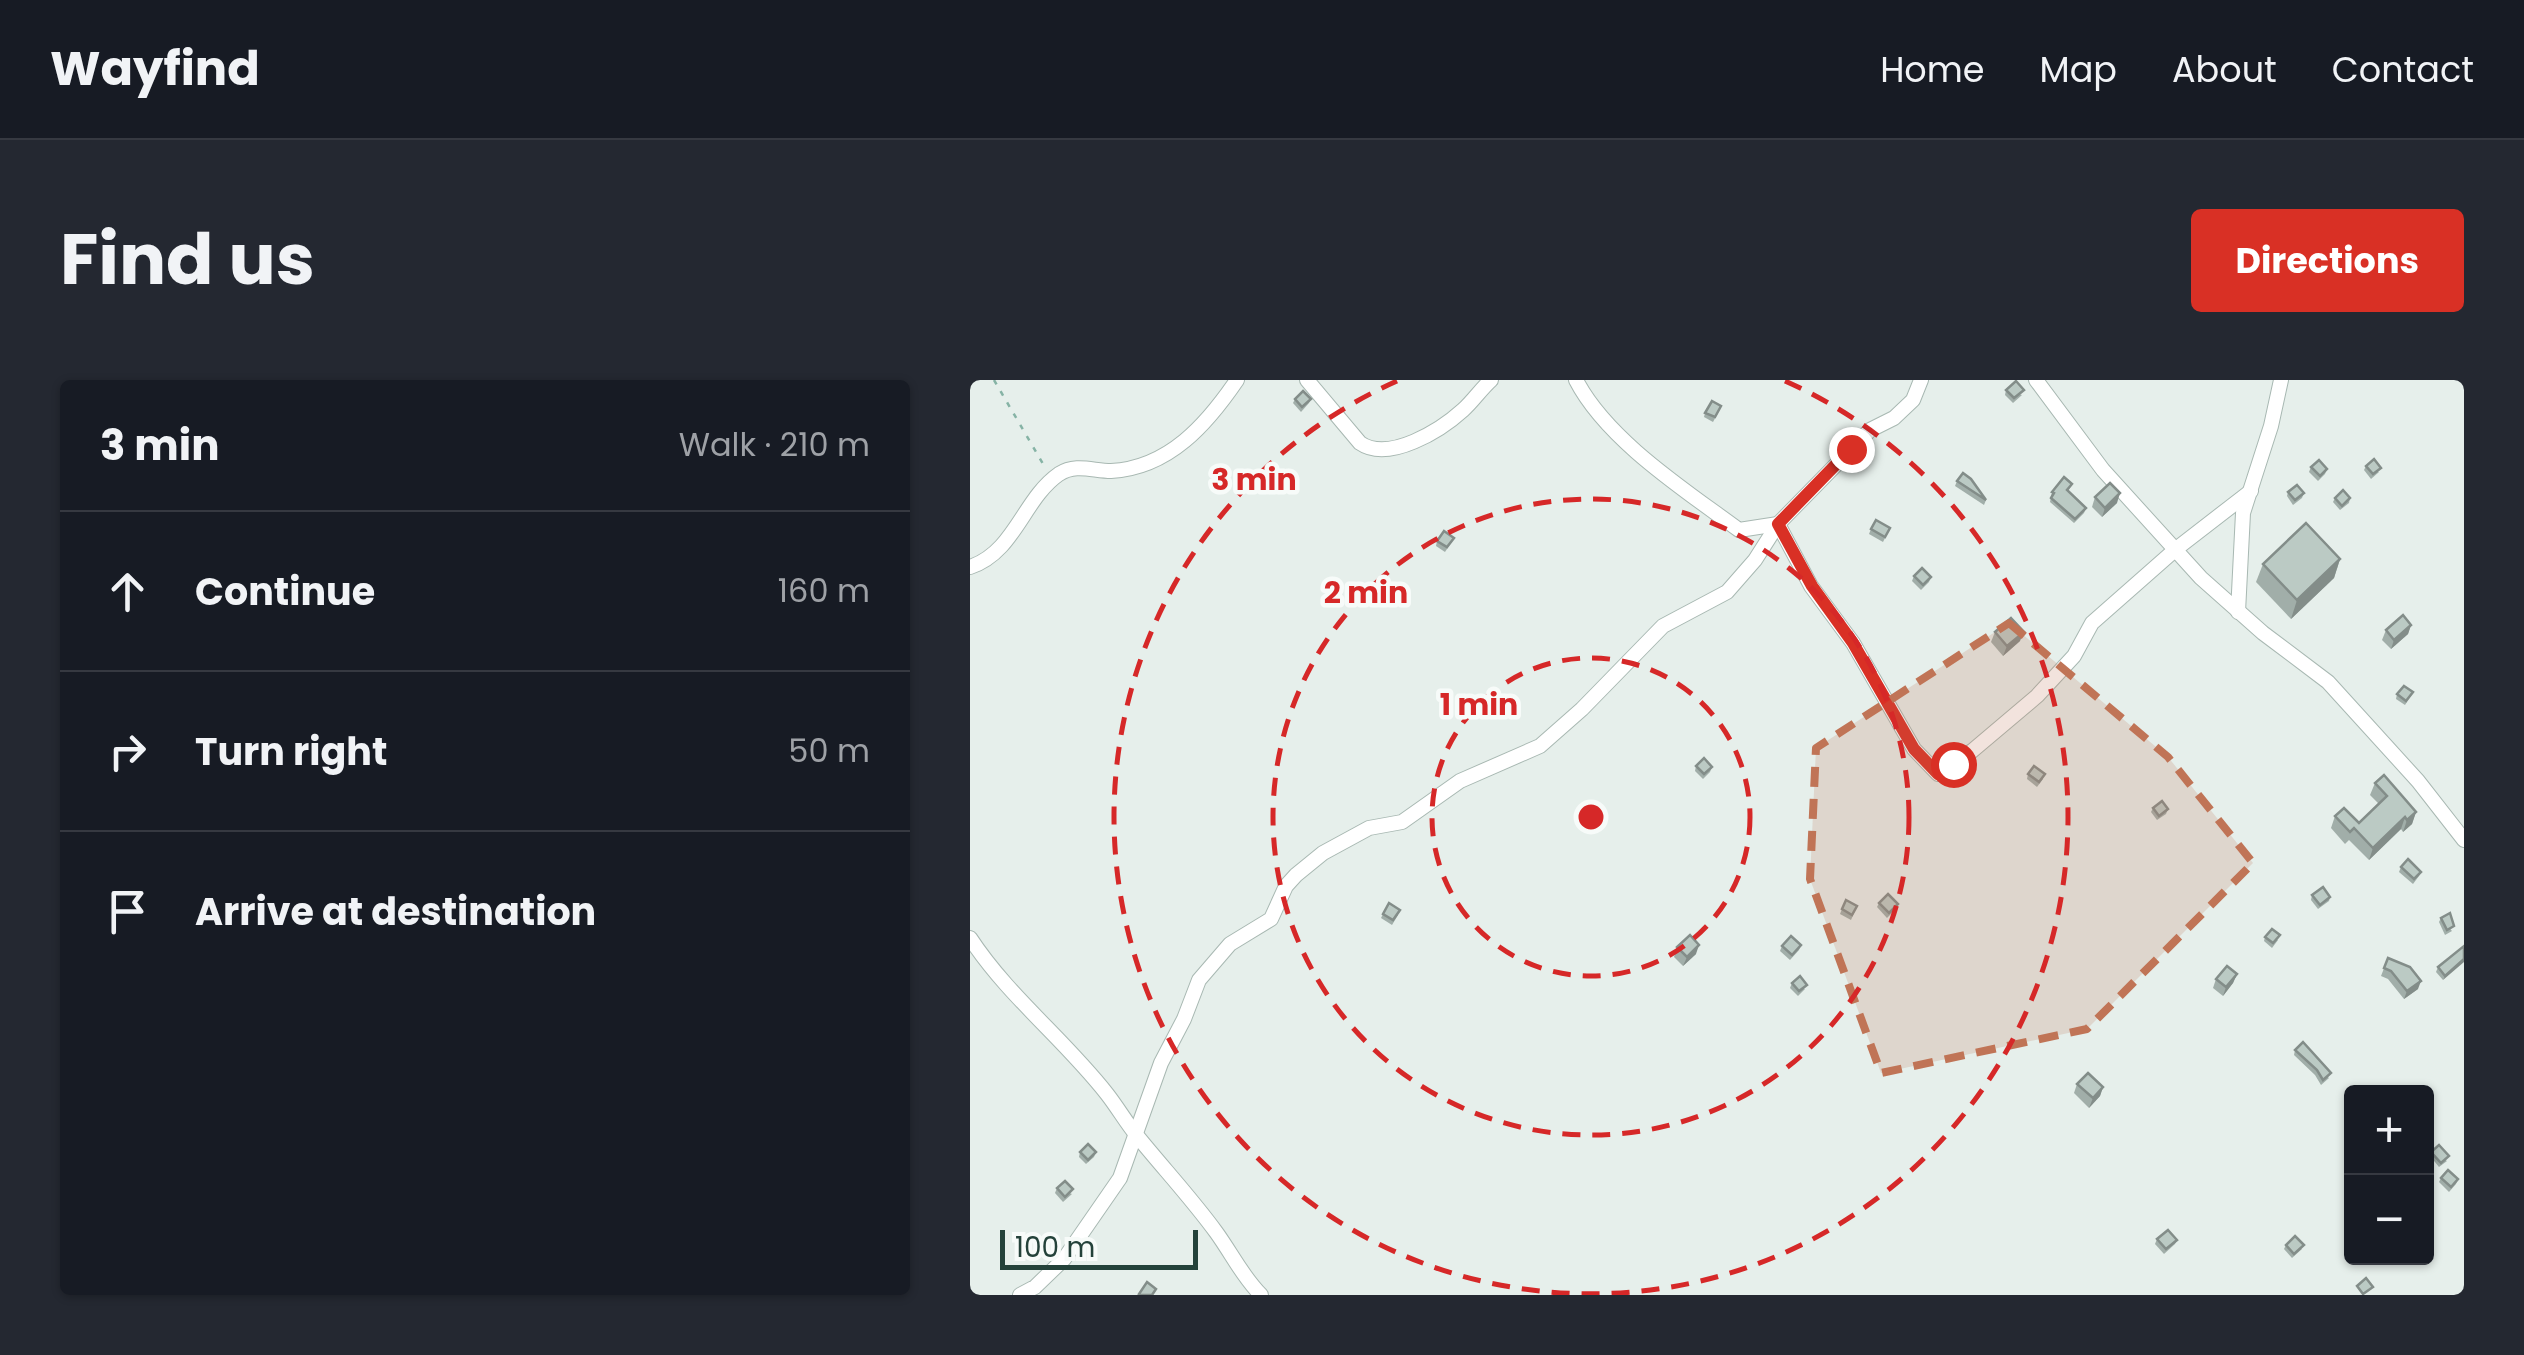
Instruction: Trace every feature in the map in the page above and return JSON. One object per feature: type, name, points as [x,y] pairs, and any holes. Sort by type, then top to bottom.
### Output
[{"type":"street","points":[[970,567],[982,562],[1012,534],[1038,493],[1064,471],[1110,471],[1152,460],[1199,429],[1237,380]]},
{"type":"street","points":[[1308,380],[1369,449],[1410,444],[1422,438],[1462,412],[1492,380]]},
{"type":"street","points":[[1576,380],[1589,404],[1624,438],[1738,530],[1778,524]]},
{"type":"street","points":[[1020,1295],[1035,1288],[1064,1260],[1120,1178],[1161,1063],[1184,1019],[1198,980],[1230,944],[1271,919],[1286,886],[1296,875],[1323,852],[1369,828],[1402,822],[1460,780],[1540,746],[1594,698],[1663,626],[1727,592],[1755,560],[1778,524],[1870,430],[1894,418],[1913,400],[1921,380]]},
{"type":"street","points":[[2036,380],[2104,470],[2201,578],[2328,682],[2418,781],[2464,840]]},
{"type":"street","points":[[2238,612],[2243,513],[2281,380]]},
{"type":"street","points":[[1778,524],[1914,749],[1938,774],[2037,696],[2074,656],[2092,623],[2176,549],[2251,491]]},
{"type":"street","points":[[970,938],[996,976],[1080,1062],[1189,1196],[1260,1295]]},
{"type":"path","points":[[994,380],[1052,480]]},
{"type":"highlighted area","points":[[2009,623],[2168,757],[2253,863],[2087,1029],[1881,1073],[1810,879],[1816,748]]},
{"type":"building","points":[[2016,381],[2024,390],[2014,398],[2006,390]]},
{"type":"building","points":[[1303,391],[1311,399],[1302,407],[1295,399]]},
{"type":"building","points":[[1712,401],[1721,406],[1715,417],[1705,413]]},
{"type":"building","points":[[2374,459],[2381,468],[2373,474],[2366,466]]},
{"type":"building","points":[[2319,460],[2327,469],[2320,476],[2311,467]]},
{"type":"building","points":[[1963,473],[1971,479],[1986,500],[1957,481]]},
{"type":"building","points":[[2064,477],[2072,484],[2067,490],[2086,508],[2075,519],[2051,498]]},
{"type":"building","points":[[2110,483],[2120,493],[2105,508],[2095,497]]},
{"type":"building","points":[[2297,485],[2304,493],[2295,500],[2288,492]]},
{"type":"building","points":[[2343,490],[2350,498],[2342,506],[2335,498]]},
{"type":"building","points":[[1876,520],[1890,528],[1885,537],[1871,529]]},
{"type":"building","points":[[2306,523],[2340,559],[2297,600],[2263,564]]},
{"type":"building","points":[[1444,531],[1454,538],[1447,547],[1437,541]]},
{"type":"building","points":[[1922,568],[1931,577],[1923,585],[1914,576]]},
{"type":"building","points":[[2403,615],[2411,625],[2394,640],[2386,630]]},
{"type":"building","points":[[2011,618],[2024,632],[2007,646],[1995,632]]},
{"type":"building","points":[[2404,686],[2413,692],[2406,701],[2397,694]]},
{"type":"building","points":[[1704,758],[1712,767],[1704,774],[1696,766]]},
{"type":"building","points":[[2034,766],[2045,774],[2039,782],[2028,774]]},
{"type":"building","points":[[2384,775],[2416,812],[2407,820],[2405,817],[2373,848],[2354,828],[2350,832],[2335,816],[2344,808],[2359,823],[2387,796],[2375,783]]},
{"type":"building","points":[[2162,801],[2168,809],[2159,816],[2153,808]]},
{"type":"building","points":[[2408,859],[2421,872],[2414,879],[2401,867]]},
{"type":"building","points":[[2323,887],[2330,897],[2320,905],[2312,895]]},
{"type":"building","points":[[1888,894],[1898,904],[1889,913],[1879,903]]},
{"type":"building","points":[[1846,900],[1857,906],[1852,915],[1842,909]]},
{"type":"building","points":[[1389,903],[1400,910],[1393,920],[1383,914]]},
{"type":"building","points":[[2450,913],[2454,926],[2447,930],[2441,918]]},
{"type":"building","points":[[2272,929],[2280,935],[2273,943],[2265,937]]},
{"type":"building","points":[[1690,935],[1699,945],[1687,957],[1677,947]]},
{"type":"building","points":[[1791,936],[1801,945],[1792,955],[1782,946]]},
{"type":"building","points":[[2464,946],[2464,959],[2445,976],[2438,967]]},
{"type":"building","points":[[2388,958],[2410,967],[2421,981],[2407,991],[2384,968]]},
{"type":"building","points":[[2227,966],[2237,974],[2226,987],[2216,979]]},
{"type":"building","points":[[1800,976],[1807,985],[1799,991],[1792,983]]},
{"type":"building","points":[[2303,1042],[2331,1073],[2323,1080],[2295,1050]]},
{"type":"building","points":[[2088,1073],[2103,1087],[2093,1098],[2077,1084]]},
{"type":"building","points":[[1088,1144],[1096,1152],[1088,1160],[1080,1152]]},
{"type":"building","points":[[2439,1145],[2449,1156],[2441,1163],[2434,1149]]},
{"type":"building","points":[[2448,1170],[2458,1179],[2451,1187],[2441,1178]]},
{"type":"building","points":[[1065,1181],[1073,1189],[1065,1197],[1057,1188]]},
{"type":"building","points":[[2168,1230],[2177,1240],[2166,1249],[2157,1239]]},
{"type":"building","points":[[2295,1236],[2304,1245],[2294,1254],[2286,1245]]},
{"type":"building","points":[[2366,1278],[2373,1287],[2363,1294],[2357,1286]]},
{"type":"building","points":[[1147,1282],[1156,1289],[1152,1295],[1139,1294]]},
{"type":"route","points":[[1851,449],[1778,524],[1914,749],[1938,774],[1953,764]]}]
